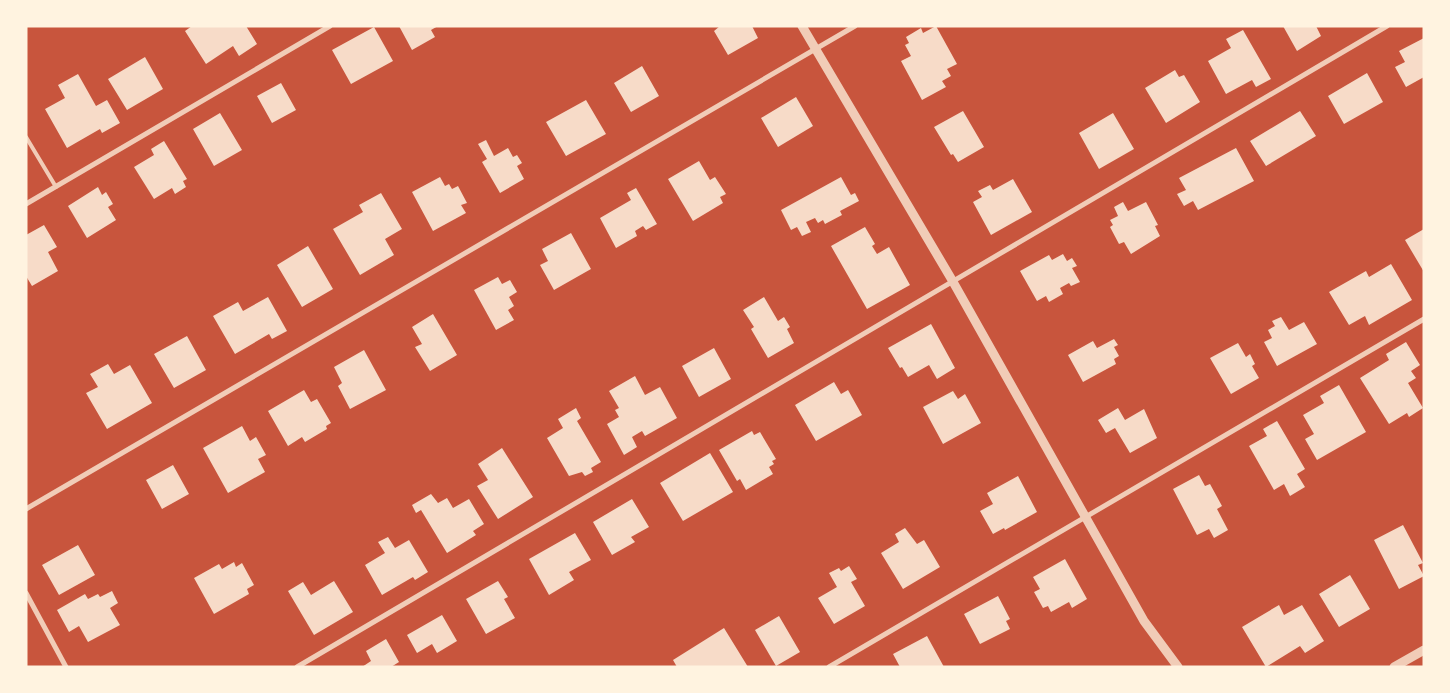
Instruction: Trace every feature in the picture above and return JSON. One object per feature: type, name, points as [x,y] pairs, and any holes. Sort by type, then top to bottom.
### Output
[{"type":"street","points":[[26,204],[330,26]]},
{"type":"street","points":[[802,26],[952,280],[1144,621],[1178,667]]},
{"type":"street","points":[[26,509],[855,26]]},
{"type":"street","points":[[297,667],[952,280],[1387,26]]},
{"type":"street","points":[[828,667],[1424,319]]},
{"type":"street","points":[[26,592],[66,667]]},
{"type":"street","points":[[1394,667],[1424,650]]},
{"type":"lane","points":[[26,137],[56,187]]},
{"type":"building","points":[[192,26],[246,26],[257,44],[239,56],[233,46],[206,64],[185,31]]},
{"type":"building","points":[[399,26],[438,26],[431,30],[435,37],[412,50]]},
{"type":"building","points":[[720,26],[752,26],[758,38],[728,55],[714,31]]},
{"type":"building","points":[[936,26],[957,64],[947,69],[951,76],[942,81],[946,87],[922,100],[901,61],[911,56],[905,45],[909,43],[906,37],[921,28],[923,33]]},
{"type":"building","points":[[1283,26],[1316,26],[1321,36],[1297,51]]},
{"type":"building","points":[[374,27],[393,61],[351,84],[332,50]]},
{"type":"building","points":[[1243,30],[1271,79],[1256,87],[1252,80],[1226,94],[1208,61],[1231,48],[1226,39]]},
{"type":"building","points":[[1424,38],[1424,77],[1406,87],[1395,67],[1405,62],[1399,51]]},
{"type":"building","points":[[145,57],[163,89],[127,110],[108,79]]},
{"type":"building","points":[[642,66],[659,96],[631,112],[614,83]]},
{"type":"building","points":[[1175,70],[1179,77],[1184,75],[1200,102],[1166,123],[1145,88]]},
{"type":"building","points":[[1367,73],[1383,102],[1344,124],[1328,96]]},
{"type":"building","points":[[78,74],[96,106],[107,100],[120,123],[102,133],[100,129],[67,148],[45,109],[65,98],[58,85]]},
{"type":"building","points":[[281,83],[296,110],[272,123],[257,96]]},
{"type":"building","points":[[796,97],[813,126],[778,147],[761,118]]},
{"type":"building","points":[[586,100],[606,134],[566,156],[546,122]]},
{"type":"building","points":[[963,111],[984,147],[958,162],[953,154],[951,155],[934,127]]},
{"type":"building","points":[[1300,111],[1316,136],[1266,166],[1250,141]]},
{"type":"building","points":[[220,113],[242,150],[214,166],[193,129]]},
{"type":"building","points":[[1113,113],[1134,149],[1099,169],[1079,133]]},
{"type":"building","points":[[486,140],[494,156],[508,148],[513,157],[517,155],[522,163],[517,166],[524,179],[500,193],[482,162],[487,159],[478,144]]},
{"type":"building","points":[[164,141],[187,179],[183,181],[186,187],[175,194],[172,188],[154,199],[134,167],[154,155],[151,149]]},
{"type":"building","points":[[1236,148],[1254,181],[1198,210],[1193,201],[1184,206],[1177,194],[1186,190],[1179,178]]},
{"type":"building","points":[[699,161],[710,180],[715,177],[726,194],[720,197],[723,203],[693,221],[668,179]]},
{"type":"building","points":[[440,177],[445,186],[449,184],[452,189],[458,186],[467,203],[461,205],[466,213],[433,231],[412,192]]},
{"type":"building","points":[[841,177],[851,195],[855,193],[859,201],[840,211],[842,215],[825,224],[823,220],[818,223],[815,218],[806,222],[811,232],[802,236],[797,227],[791,230],[781,210]]},
{"type":"building","points":[[1013,179],[1032,212],[991,235],[973,202],[982,197],[978,191],[990,185],[993,190]]},
{"type":"building","points":[[98,187],[102,195],[106,192],[113,204],[108,207],[116,220],[87,238],[68,206]]},
{"type":"building","points":[[636,188],[657,224],[646,230],[643,226],[635,231],[637,236],[616,248],[600,218],[631,200],[627,193]]},
{"type":"building","points":[[381,193],[402,229],[385,239],[394,255],[360,275],[333,229],[363,212],[359,205]]},
{"type":"building","points":[[1123,202],[1128,211],[1146,202],[1158,225],[1155,226],[1160,236],[1131,254],[1124,242],[1119,244],[1110,227],[1113,225],[1110,220],[1118,216],[1114,207]]},
{"type":"building","points":[[44,225],[57,247],[48,252],[58,271],[32,286],[26,276],[26,235]]},
{"type":"building","points":[[865,227],[875,244],[872,246],[877,254],[889,247],[910,285],[867,309],[831,246]]},
{"type":"building","points":[[1424,229],[1424,272],[1405,240]]},
{"type":"building","points":[[571,233],[591,269],[554,290],[540,265],[548,261],[542,249]]},
{"type":"building","points":[[308,246],[333,289],[302,307],[277,265]]},
{"type":"building","points":[[1063,254],[1067,261],[1072,258],[1077,266],[1072,268],[1080,282],[1071,286],[1069,283],[1060,288],[1063,294],[1049,302],[1046,296],[1037,301],[1020,271],[1049,255],[1052,260]]},
{"type":"building","points":[[1391,264],[1412,300],[1369,325],[1365,316],[1349,325],[1329,292],[1366,271],[1369,277]]},
{"type":"building","points":[[498,277],[502,284],[510,280],[517,292],[509,297],[514,306],[508,310],[514,320],[496,330],[474,290]]},
{"type":"building","points":[[268,297],[287,331],[272,339],[269,334],[235,354],[213,316],[238,302],[243,311]]},
{"type":"building","points":[[764,297],[778,321],[784,317],[790,327],[787,329],[794,343],[768,358],[751,329],[754,327],[743,310]]},
{"type":"building","points":[[433,314],[457,355],[430,371],[415,347],[422,344],[412,327]]},
{"type":"building","points":[[1281,317],[1289,330],[1304,322],[1317,344],[1277,366],[1264,342],[1272,338],[1268,330],[1275,326],[1272,321]]},
{"type":"building","points":[[931,324],[955,368],[937,379],[929,365],[908,377],[888,348]]},
{"type":"building","points":[[187,336],[206,370],[174,388],[154,354]]},
{"type":"building","points":[[1114,339],[1118,345],[1114,347],[1119,356],[1114,359],[1116,364],[1083,382],[1068,355],[1093,341],[1097,348]]},
{"type":"building","points":[[1406,342],[1420,365],[1411,371],[1416,378],[1408,383],[1423,408],[1409,417],[1407,413],[1389,424],[1360,378],[1389,360],[1386,354]]},
{"type":"building","points":[[1238,343],[1246,357],[1250,354],[1255,364],[1252,366],[1259,378],[1231,394],[1210,358]]},
{"type":"building","points":[[714,348],[731,379],[699,397],[682,366]]},
{"type":"building","points":[[364,350],[386,390],[350,409],[338,386],[342,383],[334,367]]},
{"type":"building","points":[[108,364],[114,374],[130,365],[152,403],[107,429],[86,393],[98,387],[90,374]]},
{"type":"building","points":[[635,376],[645,395],[660,387],[677,418],[645,436],[642,431],[632,437],[637,447],[624,455],[607,424],[619,417],[615,410],[619,408],[609,391]]},
{"type":"building","points":[[834,382],[841,394],[848,390],[862,415],[816,441],[795,405]]},
{"type":"building","points":[[1339,385],[1366,432],[1317,460],[1305,439],[1314,434],[1303,415],[1324,403],[1320,396]]},
{"type":"building","points":[[304,390],[311,402],[317,399],[331,423],[326,426],[327,429],[305,442],[302,437],[288,446],[268,411]]},
{"type":"building","points":[[953,391],[958,399],[965,394],[981,423],[943,444],[923,407]]},
{"type":"building","points":[[576,408],[581,418],[577,421],[601,462],[591,468],[593,472],[585,476],[582,472],[569,476],[547,438],[563,428],[558,419]]},
{"type":"building","points":[[1118,408],[1125,420],[1144,409],[1157,438],[1130,453],[1115,428],[1106,433],[1098,420]]},
{"type":"building","points":[[1277,421],[1305,469],[1297,474],[1305,487],[1290,496],[1284,484],[1274,490],[1249,446],[1267,436],[1263,429]]},
{"type":"building","points":[[242,426],[250,441],[256,437],[266,455],[258,459],[265,472],[228,493],[203,448]]},
{"type":"building","points":[[752,431],[754,435],[760,432],[776,459],[772,461],[774,464],[769,467],[773,474],[746,490],[740,479],[737,481],[719,450]]},
{"type":"building","points":[[502,448],[533,497],[498,519],[477,486],[488,480],[478,464]]},
{"type":"building","points":[[710,453],[733,492],[683,521],[660,483]]},
{"type":"building","points":[[173,465],[189,494],[162,509],[146,480]]},
{"type":"building","points":[[1199,475],[1205,486],[1210,484],[1222,506],[1217,509],[1228,530],[1214,538],[1209,529],[1197,535],[1173,489]]},
{"type":"building","points":[[1018,476],[1037,512],[1005,530],[1004,528],[993,534],[980,511],[993,504],[987,493]]},
{"type":"building","points":[[431,494],[438,503],[447,498],[453,508],[469,499],[484,524],[473,531],[476,535],[447,553],[421,510],[416,513],[412,505]]},
{"type":"building","points":[[632,499],[649,527],[631,537],[635,542],[612,555],[593,522]]},
{"type":"building","points":[[1403,525],[1423,563],[1418,565],[1424,576],[1399,589],[1374,540]]},
{"type":"building","points":[[905,528],[917,544],[924,540],[940,567],[903,589],[881,553],[899,542],[895,534]]},
{"type":"building","points":[[575,533],[591,560],[569,572],[574,580],[549,595],[529,559]]},
{"type":"building","points":[[388,537],[395,548],[409,540],[428,572],[415,580],[413,577],[382,595],[365,565],[385,553],[378,542]]},
{"type":"building","points":[[78,545],[95,575],[59,595],[42,565]]},
{"type":"building","points":[[1065,559],[1087,599],[1072,608],[1069,602],[1051,612],[1048,606],[1043,608],[1034,592],[1040,589],[1033,577]]},
{"type":"building","points":[[234,562],[236,567],[242,563],[254,585],[247,589],[249,594],[214,614],[194,578],[219,564],[222,569]]},
{"type":"building","points":[[849,566],[857,579],[851,582],[865,606],[834,624],[818,598],[837,587],[829,573],[839,568],[841,571]]},
{"type":"building","points":[[1350,575],[1370,609],[1339,627],[1319,594]]},
{"type":"building","points":[[334,581],[353,612],[314,635],[288,591],[303,582],[311,595]]},
{"type":"building","points":[[498,581],[508,597],[504,599],[515,618],[486,634],[466,599]]},
{"type":"building","points":[[112,591],[118,603],[110,608],[120,625],[88,642],[79,626],[69,632],[57,610],[85,594],[88,599],[98,594],[100,597]]},
{"type":"building","points":[[998,596],[1010,619],[1006,621],[1010,629],[980,644],[964,614]]},
{"type":"building","points":[[1279,605],[1284,615],[1302,605],[1324,641],[1305,653],[1300,646],[1266,667],[1242,627]]},
{"type":"building","points":[[442,615],[457,641],[437,653],[432,644],[417,653],[407,635]]},
{"type":"building","points":[[779,616],[800,652],[776,666],[755,630]]},
{"type":"building","points":[[724,628],[748,667],[677,667],[673,660]]},
{"type":"building","points":[[927,636],[944,667],[900,667],[893,654]]},
{"type":"building","points":[[386,639],[399,662],[391,667],[362,667],[371,661],[366,651]]}]
